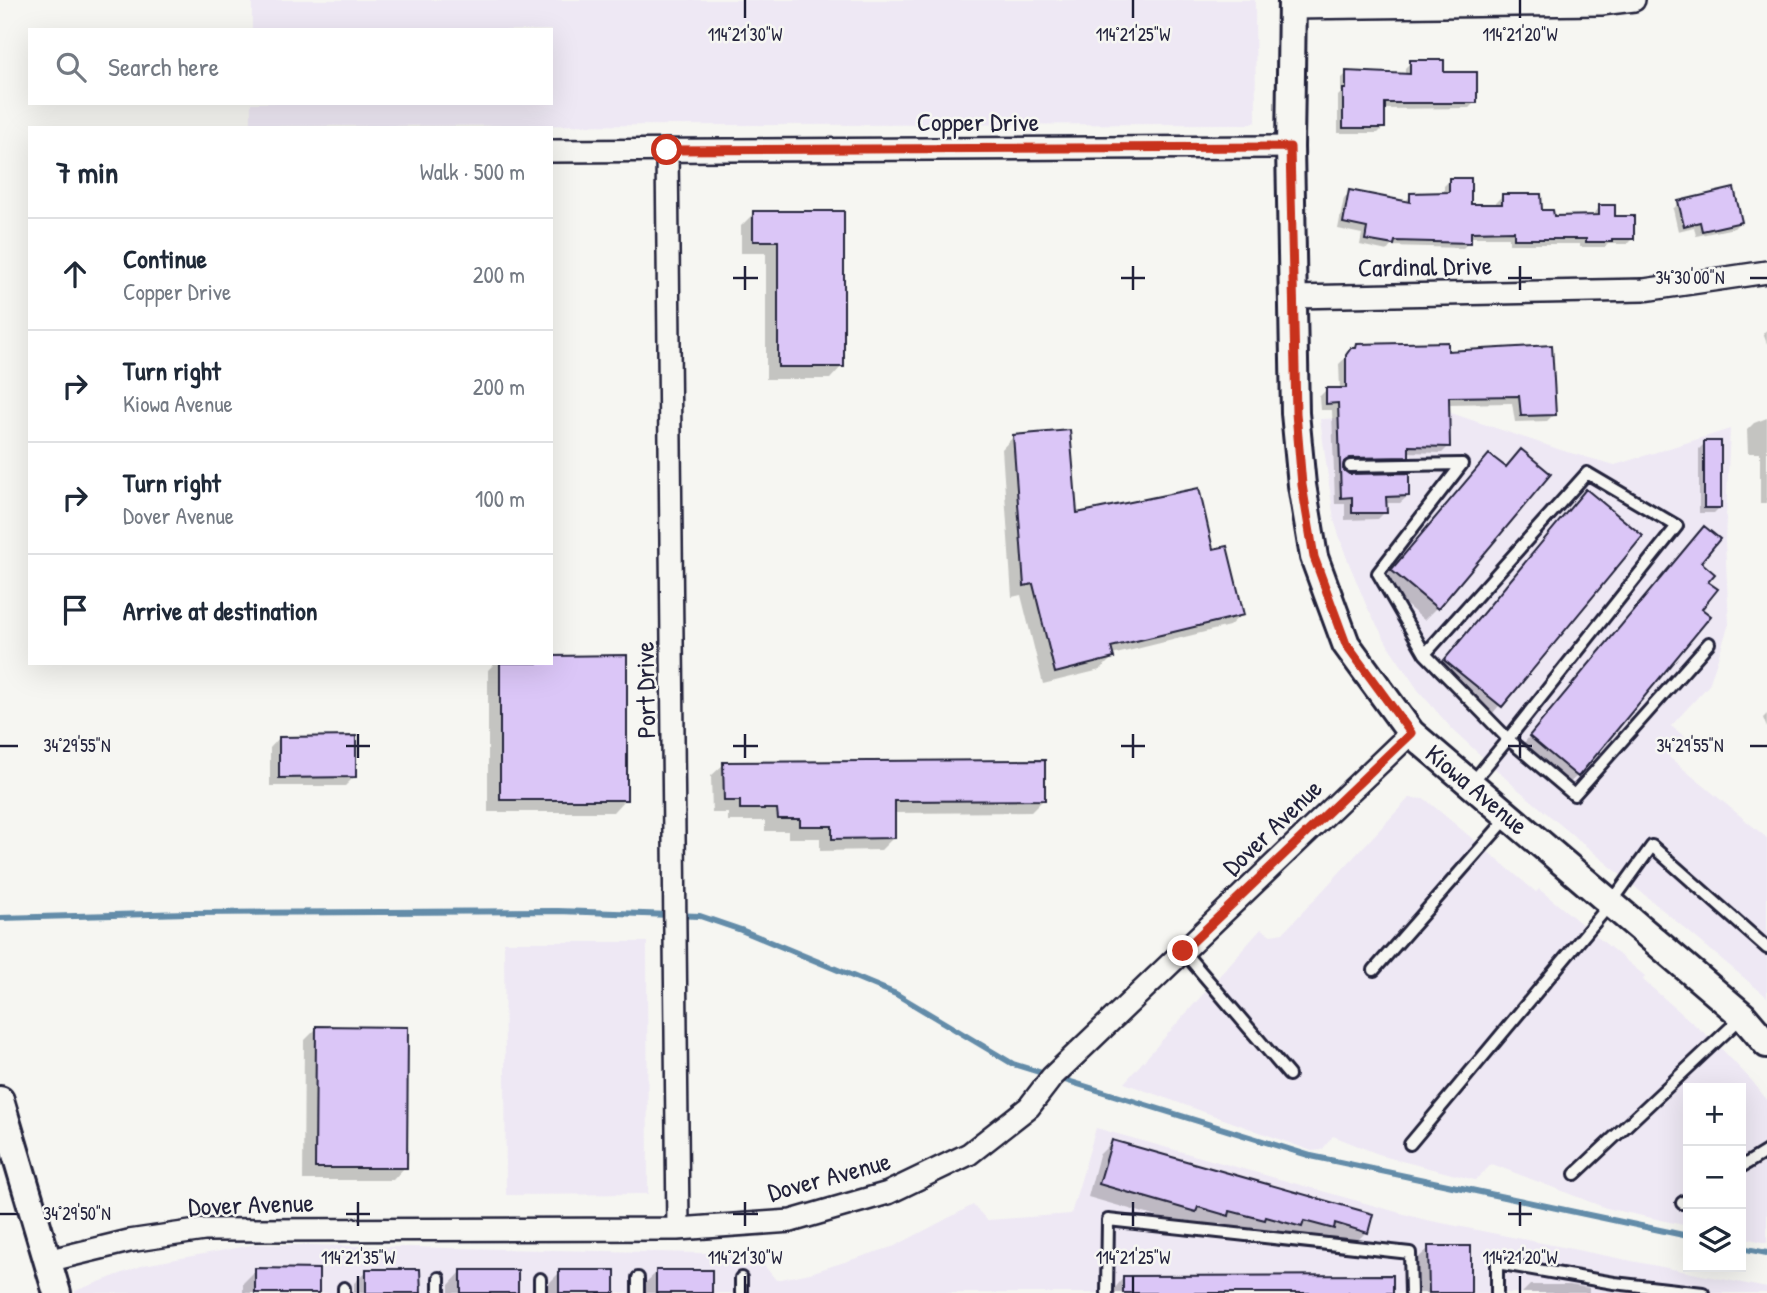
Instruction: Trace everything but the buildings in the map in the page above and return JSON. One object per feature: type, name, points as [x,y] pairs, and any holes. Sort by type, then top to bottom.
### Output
[{"type":"street","points":[[1292,4],[1601,4],[1634,0]]},
{"type":"street","name":"Kiowa Avenue","points":[[1292,4],[1290,147],[1293,297],[1296,413],[1302,485],[1314,557],[1346,644],[1411,733],[1743,1016],[1767,1044]]},
{"type":"street","name":"Copper Drive","points":[[553,151],[1290,147]]},
{"type":"street","name":"Port Drive","points":[[667,150],[678,1229]]},
{"type":"street","name":"Cardinal Drive","points":[[1293,297],[1644,290],[1767,272]]},
{"type":"street","name":"Dover Avenue","points":[[47,1261],[129,1241],[204,1230],[678,1229],[791,1221],[888,1194],[969,1154],[1028,1107],[1052,1077],[1411,733]]},
{"type":"street","points":[[0,1100],[57,1293]]},
{"type":"lane","points":[[1350,466],[1462,464],[1378,573],[1425,654],[1508,739],[1574,795],[1709,643]]},
{"type":"lane","points":[[1425,654],[1587,474],[1677,526],[1471,784]]},
{"type":"lane","points":[[1374,970],[1509,816]]},
{"type":"lane","points":[[1410,1144],[1611,903],[1652,846],[1767,948]]},
{"type":"lane","points":[[1183,951],[1289,1075]]},
{"type":"lane","points":[[1575,1174],[1743,1016]]},
{"type":"lane","points":[[1746,1164],[1767,1150]]},
{"type":"lane","points":[[1107,1293],[1108,1220],[1410,1253],[1411,1293]]},
{"type":"lane","points":[[1497,1293],[1497,1263],[1614,1288],[1703,1293]]},
{"type":"lane","points":[[439,1278],[439,1293]]},
{"type":"lane","points":[[638,1278],[638,1293]]},
{"type":"lane","points":[[741,1278],[741,1293]]},
{"type":"lane","points":[[540,1279],[540,1293]]},
{"type":"shaded area","points":[[252,0],[1255,0],[1256,122],[251,126],[251,105],[553,105],[553,28],[252,28]]},
{"type":"shaded area","points":[[1451,413],[1567,452],[1615,465],[1730,429],[1725,541],[1729,624],[1709,685],[1671,726],[1685,737],[1669,757],[1767,838],[1767,997],[1514,786],[1452,729],[1418,690],[1389,647],[1367,607],[1334,520],[1320,419]]},
{"type":"shaded area","points":[[1409,798],[1425,799],[1536,892],[1539,889],[1645,976],[1643,980],[1717,1044],[1767,1100],[1767,1243],[1746,1238],[1746,1083],[1683,1083],[1683,1225],[1606,1208],[1492,1164],[1475,1180],[1386,1157],[1333,1136],[1322,1150],[1312,1151],[1124,1083],[1261,929],[1271,935],[1283,933]]},
{"type":"shaded area","points":[[504,942],[647,942],[648,1194],[506,1195]]},
{"type":"shaded area","points":[[1096,1128],[1422,1219],[1767,1288],[1767,1293],[75,1293],[144,1265],[257,1244],[755,1254],[776,1280],[810,1273],[895,1246],[973,1205],[987,1220],[1071,1214]]},
{"type":"waterway","points":[[0,918],[188,913],[558,911],[700,916],[741,930],[896,994],[1013,1064],[1311,1156],[1683,1235]]},
{"type":"waterway","points":[[1746,1249],[1767,1253]]},
{"type":"route","points":[[667,150],[1290,147],[1296,413],[1302,485],[1314,557],[1346,644],[1411,733],[1183,951]]}]
